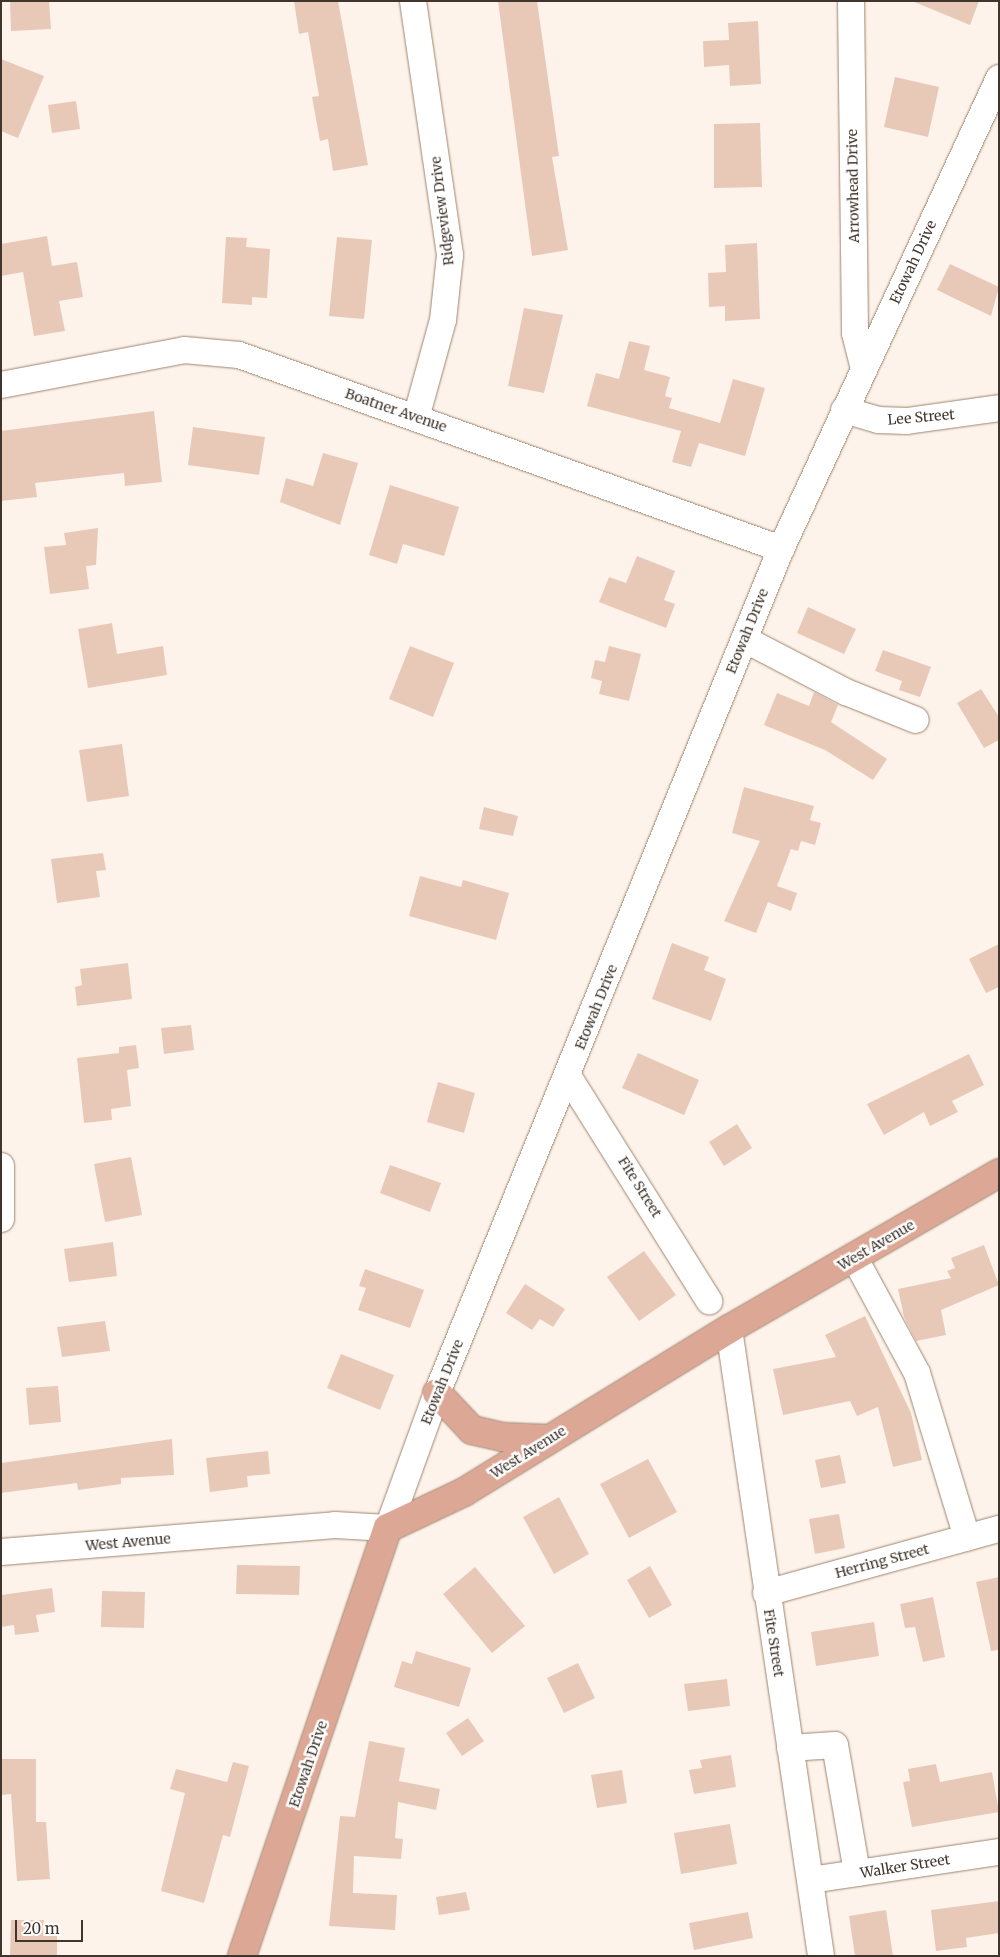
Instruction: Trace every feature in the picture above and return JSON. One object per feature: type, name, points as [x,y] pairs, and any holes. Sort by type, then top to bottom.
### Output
[{"type":"main road","name":"West Avenue","points":[[388,1528],[464,1492],[729,1329],[999,1173]]},
{"type":"main road","points":[[437,1393],[472,1430],[502,1437],[549,1439]]},
{"type":"main road","name":"Etowah Drive","points":[[242,1956],[388,1528]]},
{"type":"street","name":"Ridgeview Drive","points":[[412,1],[450,255],[443,320],[416,418]]},
{"type":"street","name":"Arrowhead Drive","points":[[851,1],[855,333],[864,369]]},
{"type":"street","name":"Etowah Drive","points":[[388,1528],[437,1393],[568,1076],[780,549],[999,78]]},
{"type":"street","name":"Boatner Avenue","points":[[1,385],[201,350],[239,355],[780,549]]},
{"type":"street","name":"Lee Street","points":[[844,410],[878,420],[906,421],[999,408]]},
{"type":"street","points":[[744,639],[846,692],[916,720]]},
{"type":"street","name":"Fite Street","points":[[568,1076],[708,1301]]},
{"type":"street","points":[[1,1166],[1,1219]]},
{"type":"street","points":[[854,1257],[916,1373],[967,1538]]},
{"type":"street","name":"Fite Street","points":[[729,1329],[766,1593],[821,1956]]},
{"type":"street","name":"West Avenue","points":[[1,1552],[336,1525],[388,1528]]},
{"type":"street","name":"Herring Street","points":[[766,1593],[999,1529]]},
{"type":"street","points":[[790,1748],[835,1744],[857,1873]]},
{"type":"street","name":"Walker Street","points":[[811,1880],[999,1852]]},
{"type":"building","points":[[10,1],[49,1],[51,29],[11,31]]},
{"type":"building","points":[[294,1],[338,1],[368,165],[333,171],[328,139],[320,141],[312,97],[319,96],[308,32],[299,34]]},
{"type":"building","points":[[498,1],[537,1],[559,156],[552,157],[568,250],[532,256]]},
{"type":"building","points":[[912,1],[979,1],[970,25]]},
{"type":"building","points":[[758,21],[761,84],[730,86],[729,65],[704,67],[703,41],[729,40],[728,23]]},
{"type":"building","points":[[1,59],[44,76],[18,138],[1,131]]},
{"type":"building","points":[[895,77],[939,87],[928,137],[884,127]]},
{"type":"building","points":[[76,101],[80,129],[52,133],[48,105]]},
{"type":"building","points":[[760,123],[762,187],[714,188],[714,124]]},
{"type":"building","points":[[47,236],[52,266],[77,262],[83,297],[59,301],[65,331],[34,336],[23,272],[1,276],[1,244]]},
{"type":"building","points":[[226,237],[247,238],[246,247],[270,249],[267,298],[252,297],[252,305],[222,303]]},
{"type":"building","points":[[337,237],[372,240],[364,319],[329,316]]},
{"type":"building","points":[[757,243],[760,319],[725,321],[725,306],[709,307],[708,273],[726,272],[725,245]]},
{"type":"building","points":[[950,264],[999,287],[991,316],[937,290]]},
{"type":"building","points":[[524,308],[563,315],[544,393],[508,386]]},
{"type":"building","points":[[629,341],[650,346],[644,370],[670,377],[665,396],[672,398],[669,408],[720,423],[733,379],[765,388],[745,456],[699,443],[691,467],[672,462],[681,431],[587,406],[596,373],[619,379]]},
{"type":"building","points":[[154,411],[162,482],[125,486],[124,473],[35,483],[37,497],[1,501],[1,431]]},
{"type":"building","points":[[193,427],[265,437],[259,475],[188,465]]},
{"type":"building","points":[[323,453],[358,463],[340,525],[280,502],[286,478],[313,486]]},
{"type":"building","points":[[390,485],[459,507],[444,556],[403,544],[397,564],[369,555]]},
{"type":"building","points":[[98,528],[96,565],[86,566],[89,589],[50,594],[44,547],[66,545],[64,533]]},
{"type":"building","points":[[637,556],[675,571],[664,600],[675,604],[666,628],[599,602],[609,577],[626,583]]},
{"type":"building","points":[[808,607],[856,629],[844,654],[797,633]]},
{"type":"building","points":[[112,623],[117,654],[163,646],[167,675],[88,688],[78,629]]},
{"type":"building","points":[[410,646],[454,663],[433,717],[389,699]]},
{"type":"building","points":[[609,646],[641,654],[629,701],[599,694],[602,681],[591,678],[595,660],[605,662]]},
{"type":"building","points":[[883,650],[931,667],[920,697],[899,690],[902,681],[875,671]]},
{"type":"building","points":[[981,689],[999,717],[999,740],[984,748],[957,703]]},
{"type":"building","points":[[814,692],[838,705],[831,722],[887,759],[873,780],[825,750],[764,725],[777,693],[809,706]]},
{"type":"building","points":[[122,744],[129,796],[87,802],[79,750]]},
{"type":"building","points":[[744,787],[814,806],[810,820],[821,823],[815,845],[801,841],[798,851],[791,849],[777,886],[797,893],[791,911],[768,902],[756,933],[724,921],[760,841],[732,833]]},
{"type":"building","points":[[484,807],[518,816],[513,836],[479,829]]},
{"type":"building","points":[[103,853],[106,870],[96,871],[100,897],[57,903],[51,859]]},
{"type":"building","points":[[420,876],[461,887],[463,880],[509,893],[496,940],[409,916]]},
{"type":"building","points":[[672,943],[709,957],[704,970],[726,979],[711,1021],[652,999]]},
{"type":"building","points":[[999,944],[999,987],[986,993],[969,959]]},
{"type":"building","points":[[128,963],[132,999],[77,1006],[75,987],[82,985],[80,969]]},
{"type":"building","points":[[191,1025],[194,1050],[164,1054],[161,1028]]},
{"type":"building","points":[[136,1045],[139,1068],[127,1070],[131,1106],[111,1109],[112,1120],[84,1123],[77,1058],[119,1053],[119,1047]]},
{"type":"building","points":[[638,1053],[699,1080],[684,1115],[622,1088]]},
{"type":"building","points":[[969,1054],[984,1085],[952,1101],[958,1112],[930,1126],[924,1112],[884,1135],[867,1104]]},
{"type":"building","points":[[438,1082],[475,1093],[464,1133],[427,1122]]},
{"type":"building","points":[[737,1124],[752,1148],[724,1166],[709,1142]]},
{"type":"building","points":[[131,1157],[142,1215],[105,1222],[94,1164]]},
{"type":"building","points":[[390,1165],[441,1183],[430,1212],[380,1193]]},
{"type":"building","points":[[113,1242],[117,1276],[69,1282],[64,1249]]},
{"type":"building","points":[[984,1245],[999,1285],[941,1310],[946,1335],[916,1341],[904,1317],[898,1289],[951,1278],[947,1271],[955,1268],[951,1258]]},
{"type":"building","points":[[644,1251],[676,1295],[639,1321],[607,1277]]},
{"type":"building","points":[[365,1269],[424,1290],[410,1328],[358,1310],[366,1288],[359,1286]]},
{"type":"building","points":[[525,1284],[565,1309],[553,1327],[540,1319],[532,1330],[506,1313]]},
{"type":"building","points":[[865,1316],[911,1413],[922,1460],[893,1467],[878,1407],[857,1416],[850,1401],[783,1415],[773,1369],[836,1357],[825,1335]]},
{"type":"building","points":[[105,1321],[110,1351],[62,1357],[57,1327]]},
{"type":"building","points":[[341,1354],[394,1375],[380,1410],[327,1388]]},
{"type":"building","points":[[58,1386],[61,1422],[29,1425],[26,1388]]},
{"type":"building","points":[[172,1439],[174,1475],[121,1478],[121,1484],[78,1490],[77,1483],[1,1493],[1,1463]]},
{"type":"building","points":[[268,1451],[270,1474],[247,1476],[248,1487],[210,1492],[206,1458]]},
{"type":"building","points":[[840,1455],[846,1483],[821,1488],[815,1460]]},
{"type":"building","points":[[648,1459],[677,1512],[629,1538],[600,1484]]},
{"type":"building","points":[[559,1497],[589,1554],[554,1574],[523,1517]]},
{"type":"building","points":[[839,1514],[845,1548],[815,1554],[809,1519]]},
{"type":"building","points":[[237,1565],[300,1566],[299,1595],[236,1594]]},
{"type":"building","points":[[650,1566],[672,1605],[649,1618],[627,1580]]},
{"type":"building","points":[[475,1567],[525,1626],[492,1653],[443,1594]]},
{"type":"building","points":[[999,1577],[999,1650],[991,1651],[976,1582]]},
{"type":"building","points":[[52,1588],[55,1612],[36,1615],[39,1632],[15,1635],[14,1625],[1,1627],[1,1595]]},
{"type":"building","points":[[102,1591],[145,1592],[144,1628],[101,1627]]},
{"type":"building","points":[[933,1597],[945,1657],[923,1662],[915,1627],[905,1628],[900,1604]]},
{"type":"building","points":[[874,1622],[879,1656],[816,1666],[811,1632]]},
{"type":"building","points":[[416,1651],[471,1668],[459,1707],[394,1687],[402,1661],[412,1664]]},
{"type":"building","points":[[578,1663],[595,1698],[564,1713],[547,1678]]},
{"type":"building","points":[[727,1679],[730,1706],[688,1711],[684,1684]]},
{"type":"building","points":[[468,1718],[484,1741],[462,1756],[446,1733]]},
{"type":"building","points":[[369,1741],[405,1748],[399,1781],[440,1789],[436,1810],[398,1802],[395,1838],[403,1839],[401,1859],[354,1856],[353,1893],[397,1895],[395,1930],[329,1926],[340,1816],[355,1817]]},
{"type":"building","points":[[731,1755],[736,1787],[694,1794],[689,1770],[702,1768],[700,1760]]},
{"type":"building","points":[[1,1759],[36,1759],[36,1822],[46,1822],[50,1879],[17,1881],[11,1794],[1,1795]]},
{"type":"building","points":[[233,1762],[249,1766],[230,1837],[223,1835],[204,1903],[161,1891],[185,1793],[170,1789],[176,1769],[227,1782]]},
{"type":"building","points":[[936,1764],[940,1782],[992,1772],[999,1812],[912,1827],[903,1782],[910,1781],[908,1769]]},
{"type":"building","points":[[622,1770],[627,1803],[597,1808],[591,1775]]},
{"type":"building","points":[[730,1824],[737,1864],[681,1874],[674,1833]]},
{"type":"building","points":[[466,1892],[470,1910],[439,1915],[436,1897]]},
{"type":"building","points":[[999,1901],[999,1933],[966,1938],[967,1947],[936,1951],[931,1910]]},
{"type":"building","points":[[886,1910],[893,1956],[855,1956],[849,1916]]},
{"type":"building","points":[[748,1912],[753,1938],[694,1950],[689,1923]]},
{"type":"building","points":[[11,1920],[44,1920],[43,1935],[57,1935],[57,1956],[10,1956]]}]
